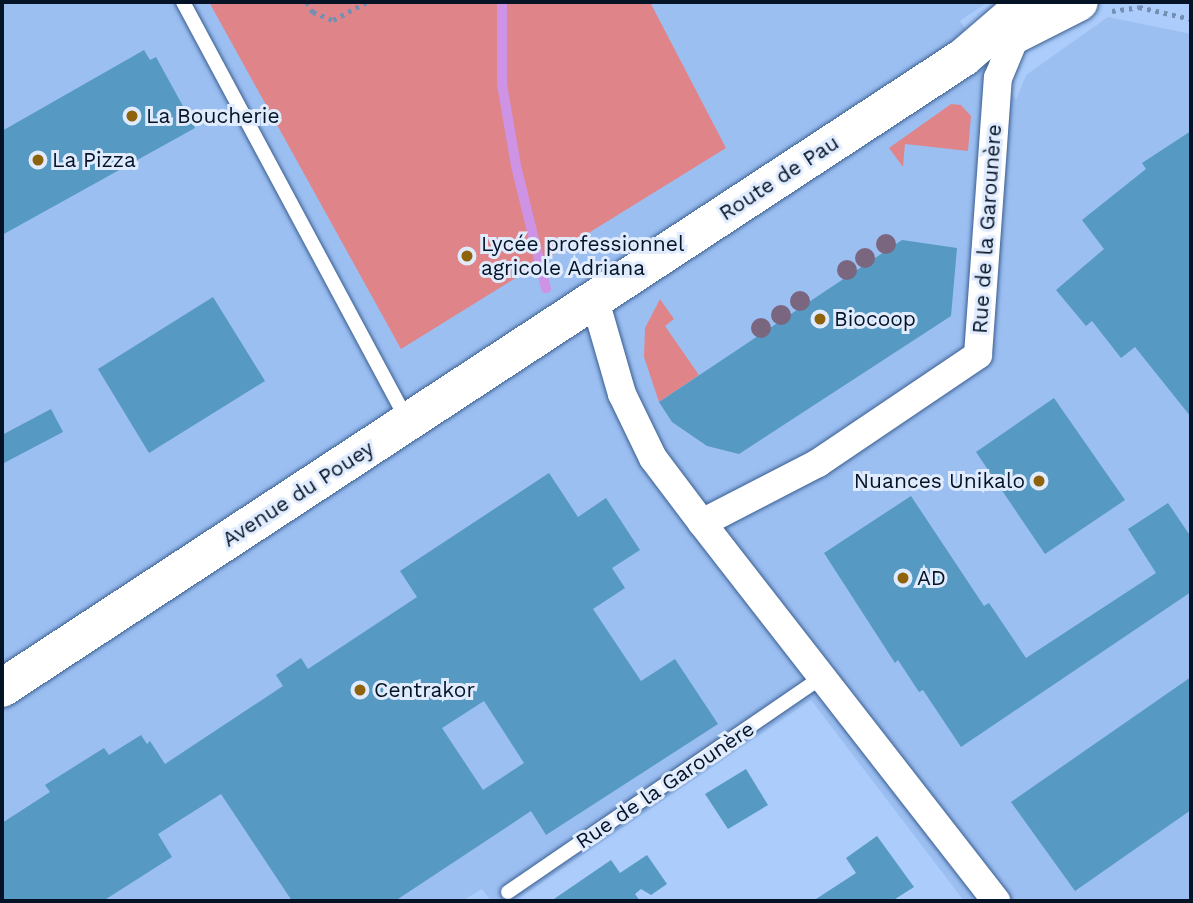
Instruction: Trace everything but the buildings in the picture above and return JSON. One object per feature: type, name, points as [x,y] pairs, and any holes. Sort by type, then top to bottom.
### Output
[{"type":"main road","name":"Route de Pau","points":[[594,298],[1022,19],[1079,2]]},
{"type":"main road","name":"Avenue du Pouey","points":[[2,688],[594,298]]},
{"type":"street","name":"Rue de la Garounère","points":[[702,523],[818,463],[978,355],[998,78],[1022,19]]},
{"type":"street","points":[[594,298],[622,394],[653,458],[996,901]]},
{"type":"lane","points":[[183,2],[407,420]]},
{"type":"lane","name":"Rue de la Garounère","points":[[508,892],[822,677]]},
{"type":"path","points":[[307,2],[313,12],[333,20],[367,2]]},
{"type":"shaded area","points":[[2,2],[988,2],[960,21],[1016,100],[1026,75],[1108,17],[1191,34],[1191,901],[964,901],[811,700],[515,901],[491,901],[482,889],[462,901],[2,901]]},
{"type":"shaded area","name":"Lycée professionnel agricole Adriana","points":[[209,2],[650,2],[726,148],[401,349]]},
{"type":"shaded area","points":[[951,104],[961,105],[971,116],[968,151],[905,144],[903,167],[889,148]]},
{"type":"shaded area","points":[[660,299],[674,319],[665,326],[699,375],[659,402],[644,357],[645,328]]},
{"type":"waterway","points":[[502,2],[502,84],[516,166],[546,288]]},
{"type":"place","name":"La Boucherie","points":[[132,116]]},
{"type":"place","name":"La Pizza","points":[[38,160]]},
{"type":"place","name":"Lycée professionnel agricole Adriana","points":[[467,256]]},
{"type":"place","name":"Biocoop","points":[[820,319]]},
{"type":"place","name":"Nuances Unikalo","points":[[1039,481]]},
{"type":"place","name":"AD","points":[[903,578]]},
{"type":"place","name":"Centrakor","points":[[360,690]]}]
